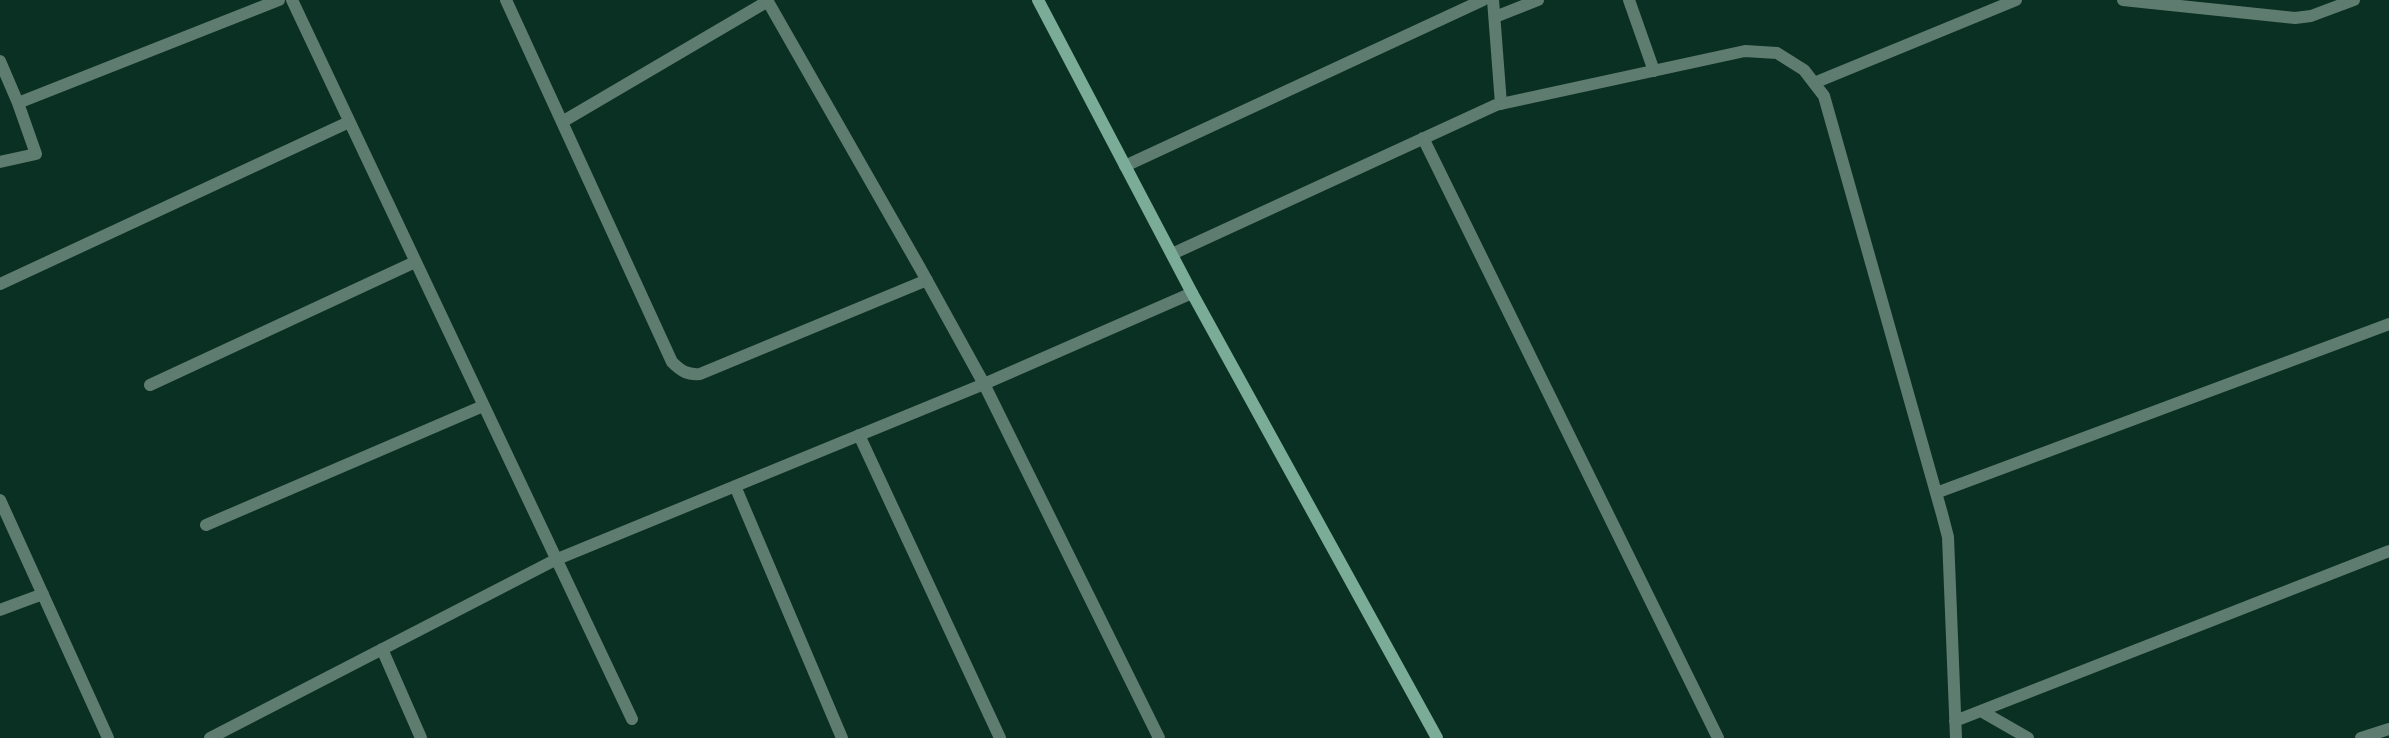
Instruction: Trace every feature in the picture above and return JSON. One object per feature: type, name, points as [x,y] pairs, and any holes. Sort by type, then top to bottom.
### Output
[{"type":"street","points":[[18,103],[279,0]]},
{"type":"street","points":[[292,0],[632,720]]},
{"type":"street","points":[[506,0],[672,362],[681,371],[691,375],[700,374],[927,280]]},
{"type":"street","points":[[1038,0],[1192,293],[1437,738]]},
{"type":"street","points":[[1125,166],[1483,0]]},
{"type":"street","points":[[1493,0],[1501,104]]},
{"type":"street","points":[[1495,17],[1538,0]]},
{"type":"street","points":[[1629,0],[1654,71]]},
{"type":"street","points":[[1814,83],[2016,0]]},
{"type":"street","points":[[2123,0],[2295,18],[2311,16],[2355,0]]},
{"type":"street","points":[[562,122],[767,1],[984,384],[1159,738]]},
{"type":"street","points":[[1172,254],[1501,104],[1744,51],[1777,53],[1804,70],[1824,96],[1948,537],[1956,738]]},
{"type":"street","points":[[0,61],[36,154],[0,162]]},
{"type":"street","points":[[0,284],[349,122]]},
{"type":"street","points":[[1423,138],[1718,738]]},
{"type":"street","points":[[150,385],[415,262]]},
{"type":"street","points":[[210,738],[555,560],[984,384],[1192,293]]},
{"type":"street","points":[[1936,493],[2389,324]]},
{"type":"street","points":[[206,525],[483,406]]},
{"type":"street","points":[[859,435],[1000,738]]},
{"type":"street","points":[[735,486],[842,738]]},
{"type":"street","points":[[0,501],[108,738]]},
{"type":"street","points":[[1955,721],[2389,551]]},
{"type":"street","points":[[0,610],[43,594]]},
{"type":"street","points":[[382,649],[421,738]]},
{"type":"street","points":[[1981,711],[2028,738]]},
{"type":"street","points":[[2361,738],[2389,729]]}]
